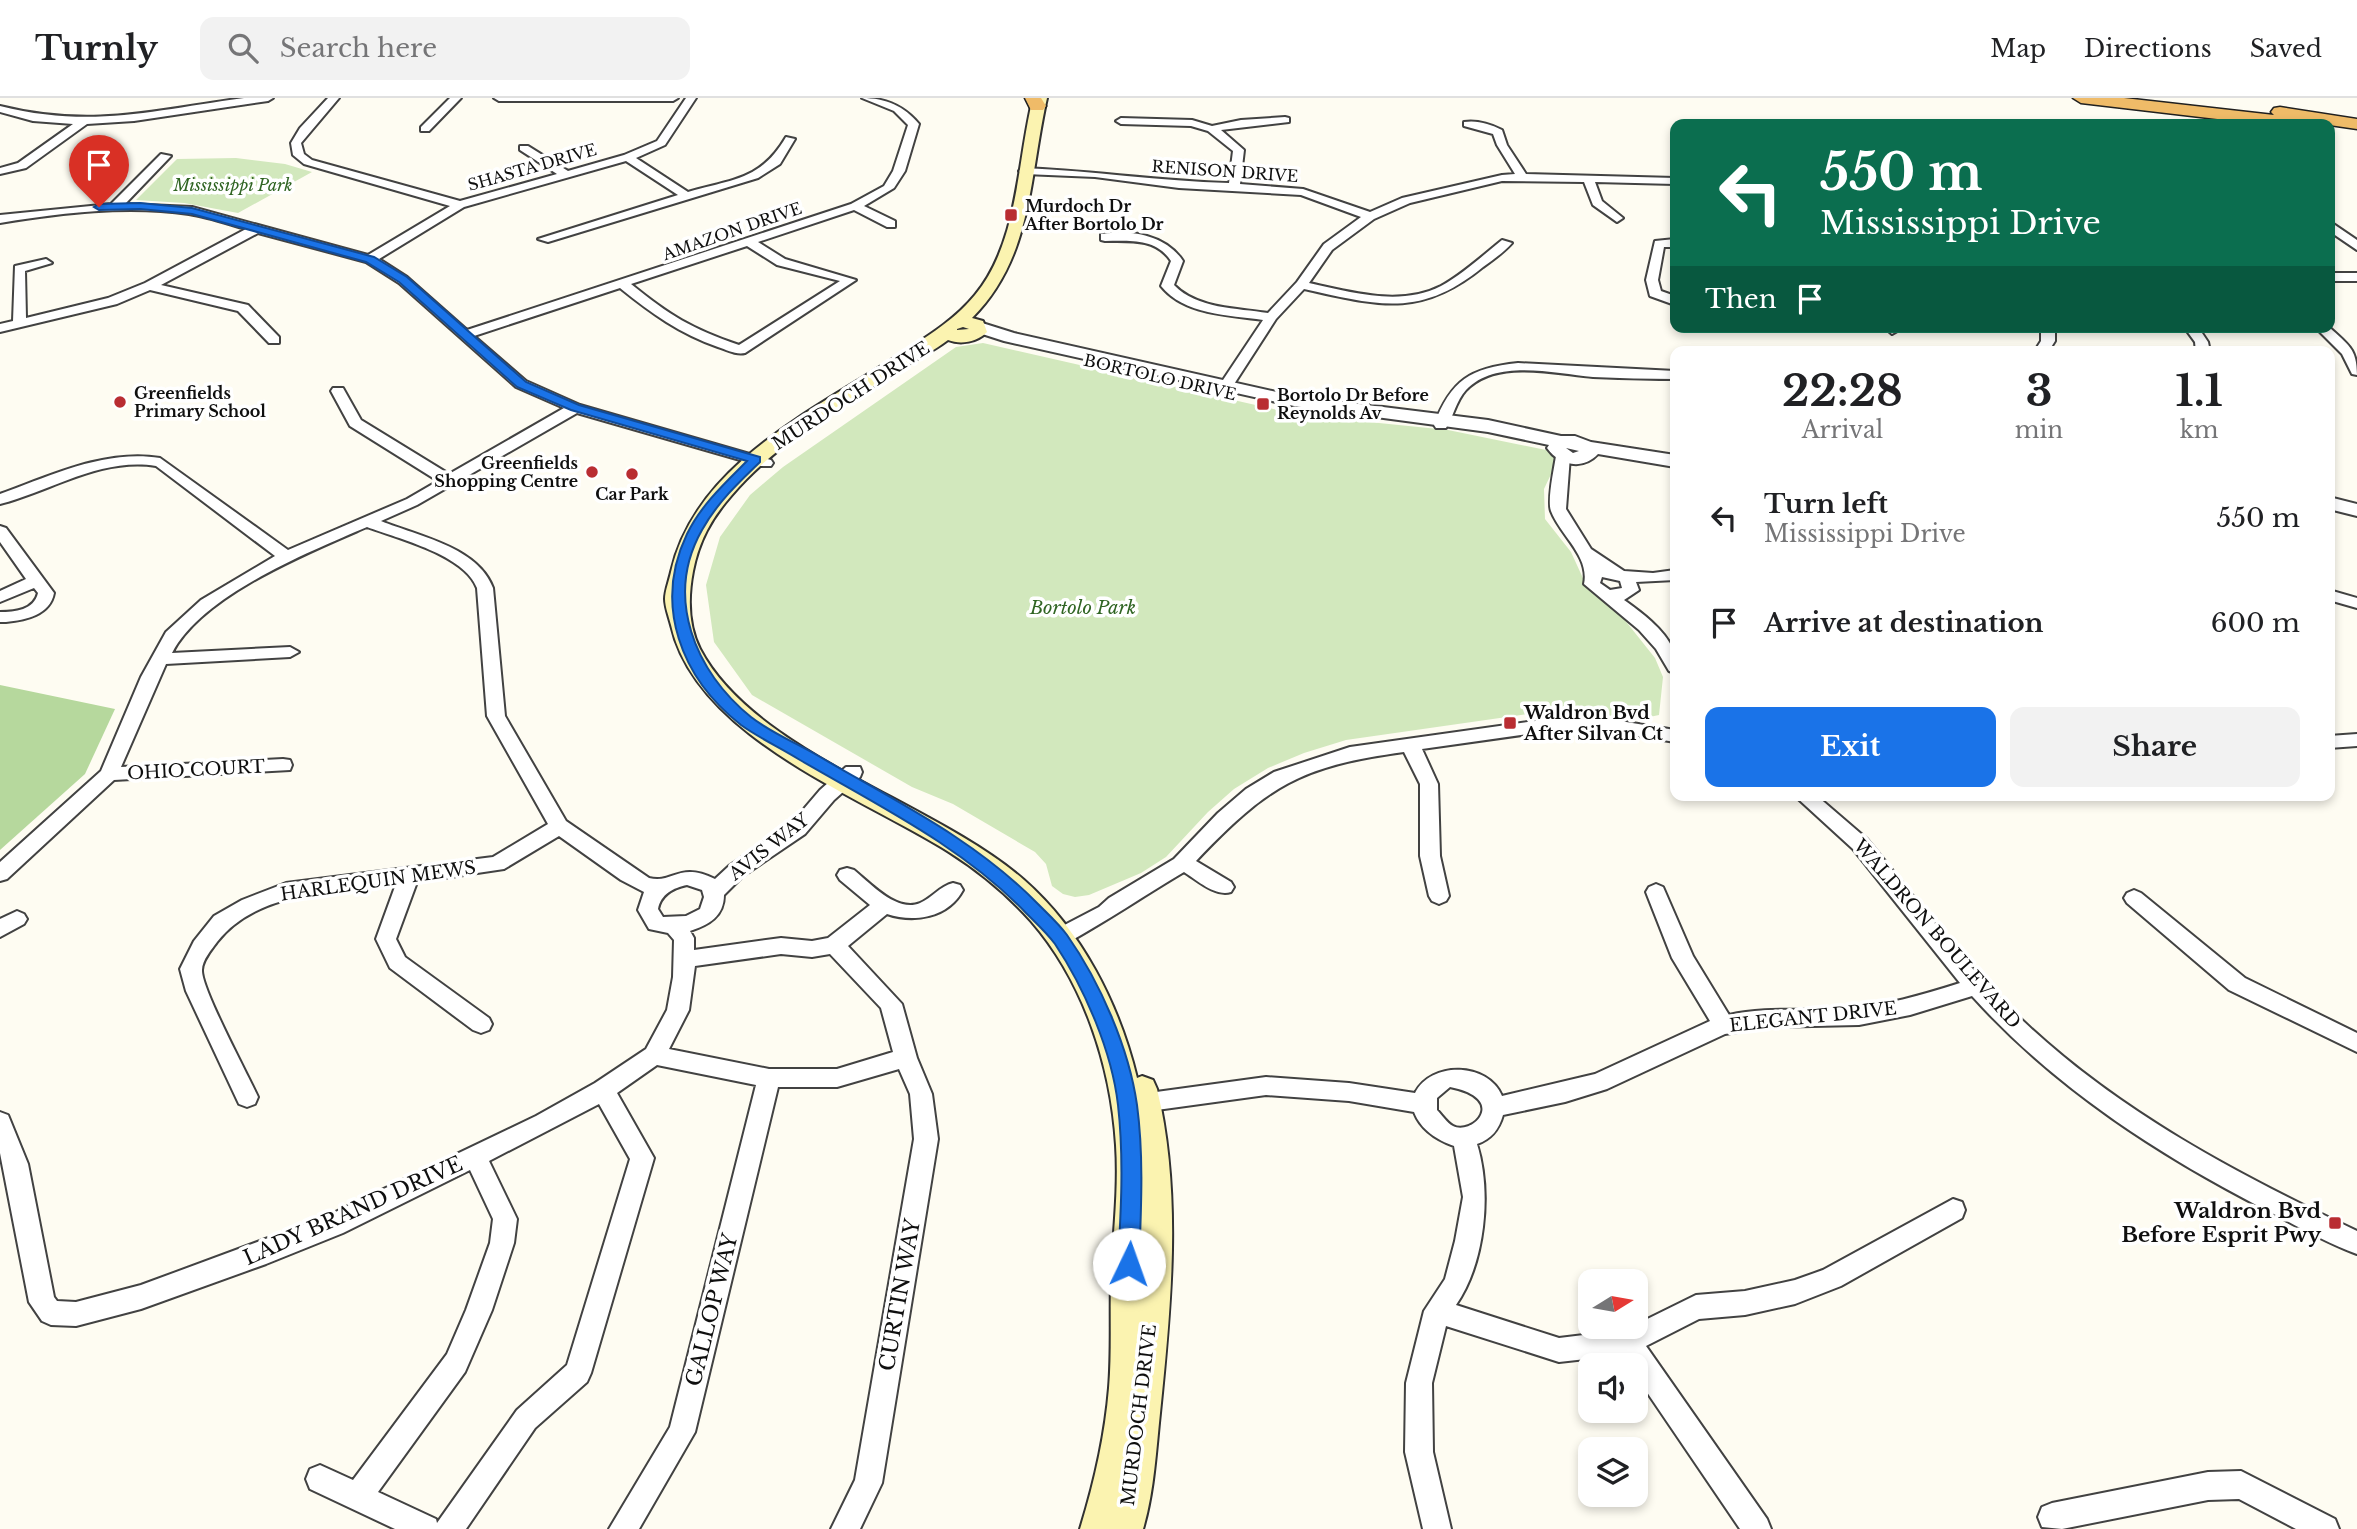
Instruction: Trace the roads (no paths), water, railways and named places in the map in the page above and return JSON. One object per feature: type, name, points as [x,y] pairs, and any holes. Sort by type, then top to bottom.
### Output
[{"type":"highway","points":[[2081,98],[2260,119]]},
{"type":"highway","points":[[2145,98],[2270,110],[2357,122]]},
{"type":"highway","points":[[2335,129],[2357,132]]},
{"type":"main road","name":"MURDOCH DRIVE","points":[[1037,101],[1022,257],[965,329],[907,356],[761,461],[719,495],[688,544],[679,575],[682,631],[701,671],[733,709],[761,732],[849,776],[968,852],[1063,929],[1136,1103],[1153,1187],[1155,1264],[1145,1402],[1129,1512],[1124,1529]]},
{"type":"main road","name":"MURDOCH DRIVE","points":[[1031,174],[1047,136]]},
{"type":"main road","name":"MURDOCH DRIVE","points":[[1099,1529],[1107,1505],[1126,1399],[1136,1103]]},
{"type":"street","points":[[0,109],[17,115],[83,122],[148,116],[268,98]]},
{"type":"street","points":[[334,98],[304,130],[296,143],[299,155],[308,162],[460,205]]},
{"type":"street","points":[[425,129],[456,98]]},
{"type":"street","points":[[499,98],[673,98]]},
{"type":"street","name":"SHASTA DRIVE","points":[[370,259],[460,205],[564,173],[628,157],[661,143],[691,98]]},
{"type":"street","name":"AMAZON DRIVE","points":[[464,335],[855,206],[888,188],[899,171],[914,124],[898,109],[867,98]]},
{"type":"street","points":[[0,120],[17,115]]},
{"type":"street","points":[[1212,129],[1241,123],[1285,120]]},
{"type":"street","points":[[1121,121],[1192,122],[1212,129],[1240,149],[1234,185]]},
{"type":"street","points":[[0,171],[22,166],[83,122]]},
{"type":"street","points":[[1468,124],[1485,126],[1498,132],[1502,145],[1522,177]]},
{"type":"street","points":[[544,239],[769,169],[780,160],[790,139]]},
{"type":"street","points":[[524,148],[564,173]]},
{"type":"street","points":[[116,206],[165,156]]},
{"type":"street","points":[[628,157],[685,195]]},
{"type":"street","name":"RENISON DRIVE","points":[[1031,174],[1074,173],[1179,185],[1234,185],[1303,192],[1370,216]]},
{"type":"street","points":[[1224,389],[1271,317],[1301,285],[1328,247],[1370,216],[1406,200],[1492,180],[1522,177],[1670,181]]},
{"type":"street","points":[[1588,178],[1597,202],[1617,218]]},
{"type":"street","points":[[0,219],[116,206],[192,211],[370,259],[403,279],[522,384],[575,408],[761,461]]},
{"type":"street","points":[[855,206],[891,224]]},
{"type":"street","points":[[0,328],[111,301],[149,286],[258,228]]},
{"type":"street","points":[[2335,230],[2357,246]]},
{"type":"street","points":[[1105,237],[1145,240],[1165,245],[1184,240]]},
{"type":"street","points":[[623,284],[665,318],[686,330],[740,350],[850,280],[781,262],[749,242]]},
{"type":"street","points":[[1301,285],[1376,300],[1414,299],[1444,290],[1506,243]]},
{"type":"street","points":[[1670,243],[1659,244],[1652,280],[1655,293],[1670,299]]},
{"type":"street","points":[[1165,245],[1177,261],[1167,286],[1172,294],[1185,303],[1271,317]]},
{"type":"street","points":[[20,323],[19,269],[46,263]]},
{"type":"street","points":[[2335,276],[2357,277]]},
{"type":"street","points":[[149,286],[243,308],[274,340]]},
{"type":"street","name":"BORTOLO DRIVE","points":[[965,329],[1007,342],[1317,411],[1442,422],[1572,452],[1670,466]]},
{"type":"street","points":[[2327,333],[2348,352],[2357,370]]},
{"type":"street","points":[[1442,422],[1449,400],[1461,385],[1496,370],[1533,367],[1670,375]]},
{"type":"street","points":[[338,391],[355,423],[449,481]]},
{"type":"street","points":[[0,874],[109,774],[159,659],[172,636],[207,604],[286,556],[369,522],[449,481],[575,408]]},
{"type":"street","points":[[1572,452],[1560,491],[1558,509],[1585,552],[1594,576],[1592,584],[1636,616],[1670,659]]},
{"type":"street","name":"BORTOLO DRIVE","points":[[1572,452],[1670,461]]},
{"type":"street","points":[[0,499],[130,457],[147,457],[160,461],[286,556]]},
{"type":"street","points":[[2335,498],[2357,504]]},
{"type":"street","points":[[2335,504],[2357,510]]},
{"type":"street","points":[[369,522],[458,558],[480,574],[485,588],[496,716],[559,826],[628,875],[643,884],[659,888]]},
{"type":"street","points":[[0,531],[45,590],[46,596],[42,604],[27,613],[9,618],[0,617]]},
{"type":"street","points":[[1585,552],[1624,582],[1636,616]]},
{"type":"street","points":[[1594,576],[1624,582],[1670,576]]},
{"type":"street","points":[[0,597],[36,580]]},
{"type":"street","points":[[1606,595],[1618,596],[1624,582]]},
{"type":"street","points":[[2335,597],[2357,603]]},
{"type":"street","points":[[159,659],[290,652]]},
{"type":"street","points":[[1063,929],[1106,912],[1116,902],[1182,862],[1238,806],[1281,778],[1315,763],[1350,753],[1528,726],[1575,723],[1670,733]]},
{"type":"street","points":[[1410,744],[1429,784],[1430,856],[1438,896]]},
{"type":"street","name":"OHIO COURT","points":[[109,774],[283,765]]},
{"type":"street","name":"AVIS WAY","points":[[714,892],[736,871],[798,829],[827,795],[849,776]]},
{"type":"street","name":"WALDRON BOULEVARD","points":[[1810,801],[1860,844],[1977,986],[2045,1054],[2083,1086],[2131,1121],[2226,1179],[2357,1243]]},
{"type":"street","name":"HARLEQUIN MEWS","points":[[247,1097],[197,991],[191,969],[201,947],[221,922],[249,905],[286,891],[497,864],[523,851],[559,826]]},
{"type":"street","points":[[1182,862],[1224,887]]},
{"type":"street","points":[[847,875],[884,905],[909,912],[925,910],[954,890]]},
{"type":"street","points":[[409,876],[386,939],[397,962],[481,1024]]},
{"type":"street","points":[[697,878],[711,886],[714,892],[712,908],[697,922],[675,927],[656,923],[650,917],[648,902],[659,888],[677,879],[697,878]]},
{"type":"street","points":[[1656,892],[1683,958],[1724,1025]]},
{"type":"street","points":[[2134,898],[2237,984],[2357,1043]]},
{"type":"street","points":[[685,959],[781,946],[812,949],[834,944],[884,905]]},
{"type":"street","name":"LADY BRAND DRIVE","points":[[0,1122],[16,1164],[42,1302],[51,1313],[76,1314],[141,1297],[257,1256],[334,1225],[544,1123],[603,1090],[654,1055],[678,1010],[685,959],[684,938],[675,927]]},
{"type":"street","name":"CURTIN WAY","points":[[834,944],[891,1004],[906,1058],[921,1094],[926,1139],[868,1483],[845,1529]]},
{"type":"street","name":"ELEGANT DRIVE","points":[[1494,1107],[1586,1088],[1635,1068],[1690,1038],[1724,1025],[1769,1018],[1839,1018],[1892,1012],[1977,986]]},
{"type":"street","points":[[654,1055],[769,1078],[837,1078],[906,1058]]},
{"type":"street","name":"GALLOP WAY","points":[[623,1529],[682,1432],[769,1078]]},
{"type":"street","points":[[1462,1078],[1483,1088],[1494,1107],[1492,1122],[1488,1128],[1464,1138],[1440,1131],[1426,1114],[1423,1104],[1431,1087],[1439,1081],[1462,1078]]},
{"type":"street","points":[[1136,1103],[1266,1086],[1349,1092],[1423,1104]]},
{"type":"street","points":[[449,1529],[526,1419],[578,1373],[642,1157],[603,1090]]},
{"type":"street","points":[[1437,1529],[1419,1452],[1419,1383],[1437,1311],[1456,1284],[1475,1197],[1464,1138]]},
{"type":"street","points":[[358,1497],[456,1363],[502,1243],[505,1219],[475,1156]]},
{"type":"street","points":[[1437,1311],[1559,1350],[1628,1342],[1696,1307],[1745,1303],[1795,1292],[1832,1278],[1953,1210]]},
{"type":"street","points":[[1628,1342],[1757,1529]]},
{"type":"street","points":[[320,1479],[426,1529]]},
{"type":"street","points":[[2052,1517],[2208,1486],[2241,1485],[2325,1529]]},
{"type":"place","name":"Murdoch Dr After Bortolo Dr","points":[[1011,215]]},
{"type":"place","name":"Greenfields Primary School","points":[[120,402]]},
{"type":"place","name":"Bortolo Dr Before Reynolds Av","points":[[1263,404]]},
{"type":"place","name":"Greenfields Shopping Centre","points":[[592,472]]},
{"type":"place","name":"Car Park","points":[[632,474]]},
{"type":"place","name":"Waldron Bvd After Silvan Ct","points":[[1510,723]]},
{"type":"place","name":"Waldron Bvd Before Esprit Pwy","points":[[2335,1223]]},
{"type":"park label","name":"Mississippi Park","points":[[233,185]]},
{"type":"park label","name":"Bortolo Park","points":[[1083,608]]}]
